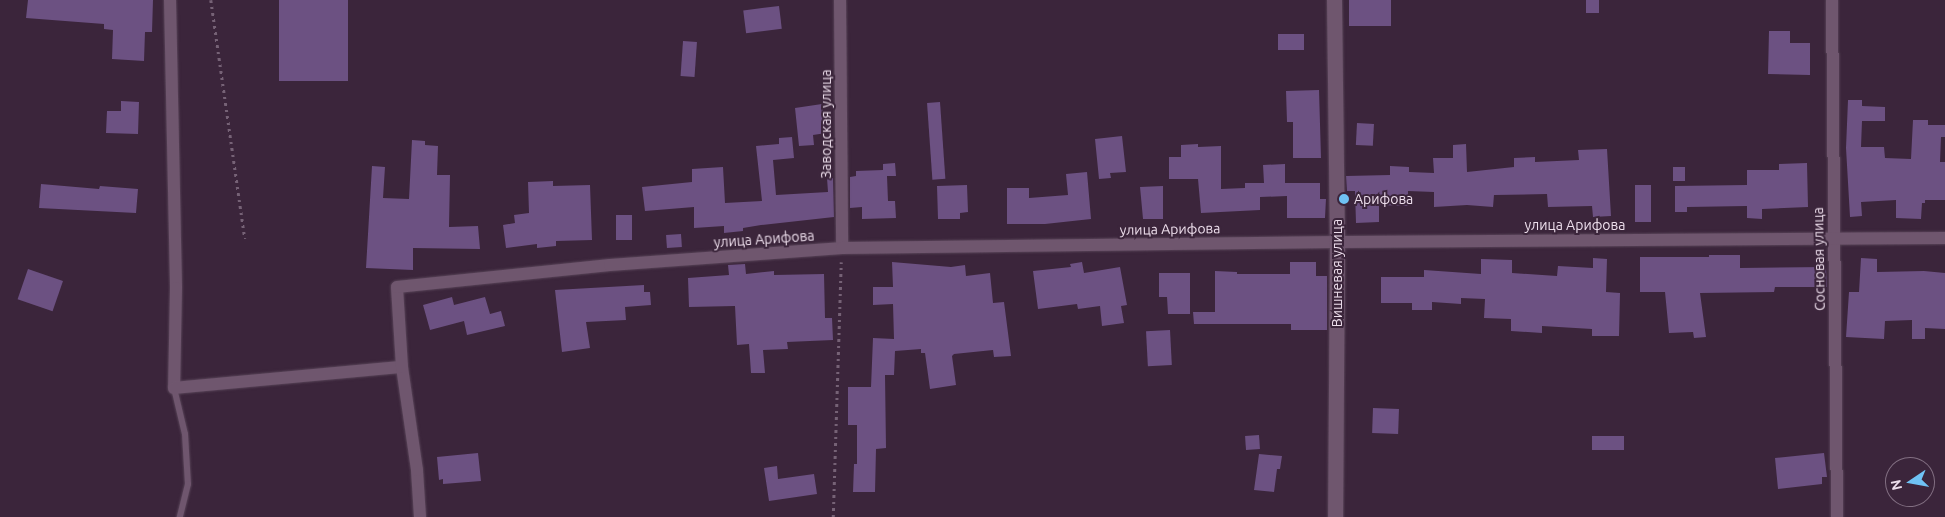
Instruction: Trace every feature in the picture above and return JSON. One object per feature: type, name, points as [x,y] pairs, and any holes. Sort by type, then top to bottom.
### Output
[{"type":"street","points":[[170,0],[176,288],[174,388],[402,367],[416,470],[420,517]]},
{"type":"street","name":"Заводская улица","points":[[840,0],[842,248]]},
{"type":"street","name":"Вишневая улица","points":[[1334,0],[1337,242],[1336,517]]},
{"type":"street","name":"Сосновая улица","points":[[1832,0],[1837,517]]},
{"type":"street","name":"улица Арифова","points":[[402,367],[397,287],[610,265],[842,248],[1337,242],[1945,238]]},
{"type":"lane","points":[[174,388],[185,434],[188,484],[180,517]]},
{"type":"path","points":[[211,0],[245,239]]},
{"type":"path","points":[[833,517],[842,248]]},
{"type":"building","points":[[28,0],[153,0],[152,32],[145,32],[144,61],[112,59],[113,30],[104,29],[104,24],[26,18]]},
{"type":"building","points":[[279,0],[348,0],[348,81],[279,81]]},
{"type":"building","points":[[1349,0],[1391,0],[1391,26],[1349,26]]},
{"type":"building","points":[[1586,0],[1599,0],[1599,13],[1586,13]]},
{"type":"building","points":[[779,6],[782,29],[746,33],[743,10]]},
{"type":"building","points":[[1769,31],[1790,31],[1790,43],[1810,43],[1810,75],[1768,74]]},
{"type":"building","points":[[1278,34],[1304,34],[1304,50],[1278,50]]},
{"type":"building","points":[[683,41],[697,42],[695,77],[681,76]]},
{"type":"building","points":[[1319,90],[1321,158],[1293,158],[1293,122],[1287,122],[1286,91]]},
{"type":"building","points":[[1848,100],[1862,100],[1862,106],[1885,107],[1885,121],[1862,121],[1861,147],[1884,147],[1885,158],[1911,159],[1913,120],[1928,120],[1928,125],[1945,125],[1945,137],[1941,137],[1940,162],[1945,162],[1945,200],[1925,200],[1925,203],[1922,203],[1921,219],[1896,218],[1896,200],[1861,202],[1862,216],[1850,217],[1846,148]]},
{"type":"building","points":[[121,101],[139,102],[138,134],[106,133],[107,111],[121,111]]},
{"type":"building","points":[[940,102],[945,179],[932,180],[927,103]]},
{"type":"building","points":[[822,104],[826,133],[813,135],[814,145],[799,146],[795,108]]},
{"type":"building","points":[[1357,123],[1374,124],[1373,146],[1356,145]]},
{"type":"building","points":[[1122,136],[1126,172],[1110,173],[1111,178],[1099,179],[1095,139]]},
{"type":"building","points":[[792,137],[794,158],[773,160],[776,195],[828,192],[827,178],[833,178],[834,217],[761,225],[743,228],[743,231],[724,233],[724,226],[694,228],[694,207],[645,211],[642,187],[692,182],[692,169],[723,167],[725,203],[762,201],[756,146],[779,144],[779,138]]},
{"type":"building","points":[[412,140],[425,141],[425,145],[438,146],[437,175],[450,175],[449,227],[478,226],[480,249],[413,248],[413,270],[366,268],[372,166],[385,167],[383,198],[409,199]]},
{"type":"building","points":[[1198,144],[1198,147],[1221,146],[1221,189],[1245,188],[1245,183],[1264,183],[1263,165],[1285,164],[1285,183],[1320,183],[1320,199],[1326,199],[1325,218],[1287,218],[1287,196],[1260,197],[1260,210],[1201,213],[1198,179],[1169,179],[1169,157],[1181,157],[1181,145]]},
{"type":"building","points":[[1466,144],[1467,172],[1514,167],[1514,158],[1535,157],[1535,162],[1579,160],[1578,150],[1607,149],[1611,216],[1593,217],[1592,206],[1548,207],[1547,194],[1494,195],[1493,207],[1467,205],[1434,207],[1434,192],[1408,191],[1408,206],[1379,205],[1379,222],[1356,223],[1355,191],[1347,191],[1346,176],[1390,175],[1390,166],[1409,167],[1409,172],[1434,173],[1433,158],[1453,158],[1453,145]]},
{"type":"building","points":[[895,163],[896,176],[887,176],[888,201],[895,201],[896,218],[862,219],[862,207],[850,208],[850,177],[856,176],[856,171],[883,170],[883,164]]},
{"type":"building","points":[[1807,163],[1808,207],[1762,209],[1762,219],[1747,218],[1747,206],[1687,207],[1687,212],[1675,212],[1675,186],[1747,185],[1747,170],[1779,170],[1779,164]]},
{"type":"building","points":[[1673,167],[1685,167],[1685,181],[1673,181]]},
{"type":"building","points":[[1087,172],[1091,219],[1045,224],[1007,224],[1007,188],[1029,188],[1029,198],[1068,195],[1066,174]]},
{"type":"building","points":[[553,181],[553,186],[590,185],[592,240],[556,241],[556,246],[537,248],[537,244],[506,248],[503,225],[515,223],[514,215],[529,213],[528,182]]},
{"type":"building","points":[[41,184],[99,189],[100,186],[138,189],[136,213],[39,208]]},
{"type":"building","points":[[967,185],[968,212],[960,213],[960,219],[938,219],[937,186]]},
{"type":"building","points":[[1635,185],[1651,185],[1651,222],[1635,222]]},
{"type":"building","points":[[1163,186],[1163,219],[1143,219],[1140,187]]},
{"type":"building","points":[[616,215],[632,215],[632,240],[616,240]]},
{"type":"building","points":[[681,234],[682,247],[667,248],[666,235]]},
{"type":"building","points":[[1709,255],[1740,255],[1740,268],[1826,267],[1827,287],[1775,287],[1774,292],[1700,293],[1706,337],[1694,338],[1693,332],[1669,333],[1665,292],[1640,292],[1640,257],[1709,257]]},
{"type":"building","points":[[1593,258],[1607,259],[1606,292],[1620,293],[1619,336],[1592,336],[1592,329],[1542,326],[1542,333],[1511,331],[1511,319],[1484,318],[1485,299],[1461,298],[1461,304],[1432,302],[1432,310],[1412,310],[1412,303],[1381,303],[1381,277],[1424,277],[1424,270],[1481,274],[1481,259],[1512,260],[1512,273],[1557,276],[1558,266],[1593,268]]},
{"type":"building","points":[[1861,258],[1877,259],[1877,272],[1924,271],[1945,273],[1945,329],[1925,328],[1925,339],[1912,339],[1912,320],[1885,321],[1884,339],[1846,337],[1849,292],[1859,292]]},
{"type":"building","points":[[892,262],[951,267],[965,265],[966,276],[990,273],[993,303],[1004,302],[1011,356],[994,357],[993,350],[954,354],[952,356],[956,385],[930,389],[925,353],[921,353],[921,349],[895,351],[894,375],[885,375],[886,448],[876,449],[875,492],[853,492],[854,464],[857,464],[857,425],[848,425],[848,387],[871,387],[873,338],[894,339],[893,304],[873,305],[873,287],[893,287]]},
{"type":"building","points":[[1082,262],[1084,273],[1120,267],[1127,305],[1121,306],[1124,323],[1102,326],[1100,306],[1078,309],[1077,304],[1038,309],[1033,271],[1071,267],[1070,264]]},
{"type":"building","points":[[1290,262],[1316,262],[1316,276],[1327,276],[1327,330],[1291,330],[1291,324],[1194,324],[1193,312],[1215,312],[1215,271],[1237,272],[1237,274],[1290,274]]},
{"type":"building","points":[[745,264],[746,274],[774,271],[774,275],[824,274],[825,318],[832,318],[833,340],[787,342],[788,349],[763,350],[765,373],[751,373],[749,344],[737,345],[735,306],[689,307],[688,278],[729,275],[728,265]]},
{"type":"building","points":[[28,269],[63,281],[53,311],[18,299]]},
{"type":"building","points":[[1159,273],[1190,273],[1190,314],[1168,314],[1167,297],[1159,297]]},
{"type":"building","points":[[644,285],[644,292],[650,292],[651,305],[625,307],[626,320],[586,322],[590,348],[562,352],[555,290]]},
{"type":"building","points":[[452,297],[454,305],[485,297],[490,314],[501,311],[505,326],[467,335],[464,321],[430,330],[423,305]]},
{"type":"building","points":[[1170,330],[1172,365],[1148,366],[1146,331]]},
{"type":"building","points":[[1373,408],[1399,409],[1398,434],[1372,433]]},
{"type":"building","points":[[1259,435],[1260,449],[1246,450],[1245,436]]},
{"type":"building","points":[[1592,436],[1624,436],[1624,450],[1592,450]]},
{"type":"building","points":[[478,453],[481,481],[443,484],[443,479],[439,480],[437,457]]},
{"type":"building","points":[[1824,453],[1827,477],[1822,477],[1822,484],[1778,489],[1775,458]]},
{"type":"building","points":[[1259,454],[1282,456],[1280,469],[1277,469],[1274,492],[1254,490]]},
{"type":"building","points":[[777,466],[778,479],[814,474],[817,494],[769,501],[764,468]]},
{"type":"place","name":"Арифова","points":[[1344,199]]}]
